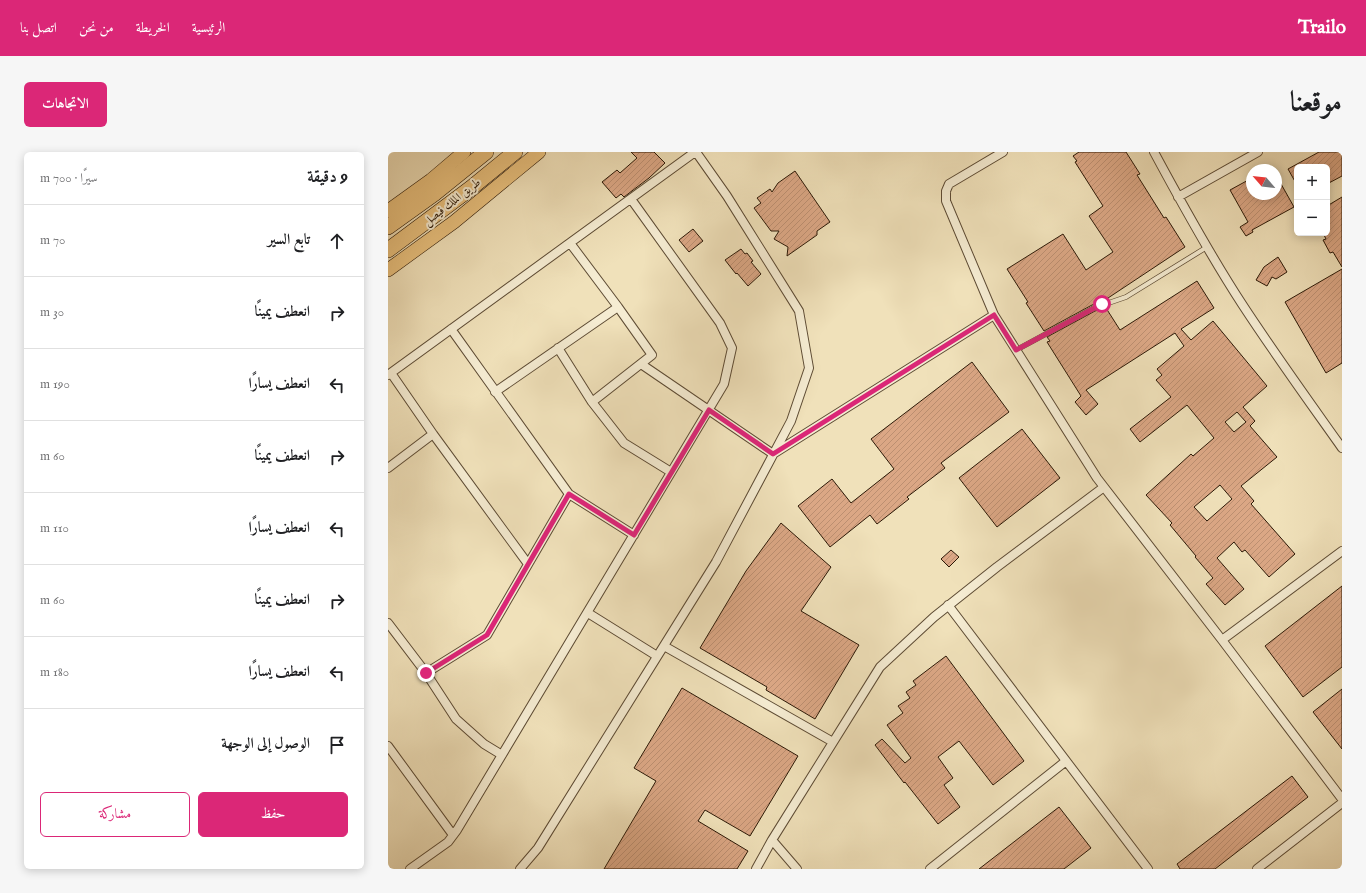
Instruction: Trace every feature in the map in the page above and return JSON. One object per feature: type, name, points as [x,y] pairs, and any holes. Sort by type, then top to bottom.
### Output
[{"type":"highway","name":"طريق الملك فيصل","points":[[388,227],[434,194],[486,152]]},
{"type":"highway","name":"طريق الملك فيصل","points":[[388,250],[465,193],[515,152]]},
{"type":"main road","points":[[388,211],[431,180],[464,152]]},
{"type":"main road","points":[[388,270],[454,222],[539,152]]},
{"type":"street","points":[[520,869],[538,848],[716,562],[791,421],[809,368],[799,311],[727,196],[696,152],[390,374],[528,564]]},
{"type":"street","points":[[1003,152],[949,184],[946,191],[946,201],[994,315],[1096,478],[1222,640],[1342,799]]},
{"type":"street","points":[[1154,152],[1178,197],[1241,303],[1342,448]]},
{"type":"street","points":[[1178,197],[1258,152]]},
{"type":"street","points":[[410,869],[448,842],[454,835],[724,384],[732,348],[720,323],[631,199]]},
{"type":"street","points":[[570,243],[652,355],[592,402]]},
{"type":"street","points":[[495,392],[618,307]]},
{"type":"street","points":[[773,454],[994,315]]},
{"type":"street","points":[[451,329],[569,494],[634,535]]},
{"type":"street","points":[[558,348],[592,402],[624,443],[671,472]]},
{"type":"street","points":[[641,364],[773,454]]},
{"type":"street","points":[[388,468],[433,434]]},
{"type":"street","points":[[756,869],[772,840],[880,667],[934,616],[1104,487]]},
{"type":"street","points":[[426,673],[487,635],[569,494]]},
{"type":"street","points":[[1222,640],[1342,551]]},
{"type":"street","points":[[948,605],[1148,869]]},
{"type":"street","points":[[588,613],[658,656]]},
{"type":"street","points":[[388,623],[391,633],[426,673],[456,719],[484,744],[502,755]]},
{"type":"street","points":[[664,646],[834,742]]},
{"type":"street","points":[[388,746],[454,835]]},
{"type":"street","points":[[930,869],[1066,761]]},
{"type":"street","points":[[1258,869],[1342,804]]},
{"type":"street","points":[[772,840],[797,869]]},
{"type":"lane","points":[[1016,350],[1094,308],[1126,297],[1207,247]]},
{"type":"building","points":[[631,152],[654,152],[665,163],[649,178],[624,197],[621,194],[616,198],[602,182],[617,170],[620,173],[637,158]]},
{"type":"building","points":[[1079,152],[1126,152],[1140,174],[1137,175],[1164,218],[1166,217],[1185,247],[1102,302],[1092,305],[1044,331],[1007,269],[1063,234],[1086,270],[1113,252],[1089,216],[1103,206],[1075,162],[1077,161],[1073,156]]},
{"type":"building","points":[[1319,152],[1342,152],[1342,176],[1330,182],[1330,164],[1297,164]]},
{"type":"building","points":[[1294,166],[1294,180],[1288,169]]},
{"type":"building","points":[[795,171],[830,222],[817,231],[817,235],[787,256],[788,247],[774,239],[779,231],[771,231],[754,208],[761,203],[757,198],[770,189],[772,192],[778,183]]},
{"type":"building","points":[[1246,181],[1246,200],[1282,200],[1282,186],[1294,207],[1252,230],[1253,232],[1246,236],[1240,227],[1248,222],[1230,190]]},
{"type":"building","points":[[1342,197],[1342,267],[1333,252],[1330,253],[1323,240],[1326,239],[1324,236],[1330,236],[1330,204]]},
{"type":"building","points":[[693,229],[703,241],[689,252],[679,240]]},
{"type":"building","points":[[741,249],[745,254],[747,253],[753,261],[751,262],[761,274],[748,286],[725,260]]},
{"type":"building","points":[[1278,257],[1287,272],[1276,279],[1272,277],[1267,286],[1256,280],[1264,267]]},
{"type":"building","points":[[1342,269],[1342,363],[1326,373],[1285,302]]},
{"type":"building","points":[[1197,281],[1214,308],[1181,329],[1191,340],[1213,321],[1267,386],[1243,407],[1255,421],[1250,426],[1277,457],[1241,486],[1254,501],[1251,504],[1295,554],[1269,577],[1245,550],[1242,552],[1234,542],[1217,558],[1244,589],[1225,605],[1206,584],[1213,578],[1170,525],[1172,523],[1146,495],[1191,454],[1193,456],[1214,438],[1187,405],[1140,442],[1130,429],[1171,397],[1156,380],[1162,375],[1157,369],[1184,346],[1175,333],[1086,390],[1098,404],[1086,415],[1075,402],[1081,396],[1047,342],[1050,341],[1047,337],[1095,311],[1106,308],[1120,330]],"holes":[[[1237,412],[1246,422],[1234,432],[1225,422]],[[1220,485],[1232,499],[1207,521],[1194,507]]]},
{"type":"building","points":[[972,362],[1009,412],[941,463],[945,468],[907,497],[909,499],[877,524],[870,515],[830,547],[798,506],[832,479],[851,503],[894,469],[871,439]]},
{"type":"building","points":[[1022,429],[1060,478],[997,527],[959,478]]},
{"type":"building","points":[[781,523],[831,567],[801,611],[859,645],[815,719],[766,690],[767,687],[700,648],[746,571]]},
{"type":"building","points":[[951,550],[959,557],[949,567],[941,559]]},
{"type":"building","points":[[1342,586],[1342,667],[1303,697],[1265,646]]},
{"type":"building","points":[[946,656],[1024,761],[993,785],[959,741],[938,757],[953,778],[944,785],[960,807],[938,824],[875,745],[882,739],[905,763],[911,758],[887,725],[903,713],[898,706],[910,698],[906,692],[916,685],[913,681]]},
{"type":"building","points":[[682,688],[798,756],[750,836],[705,810],[698,821],[748,851],[737,869],[604,869],[656,781],[634,768]]},
{"type":"building","points":[[1342,689],[1342,749],[1313,712]]},
{"type":"building","points":[[1292,776],[1308,797],[1215,869],[1180,869],[1177,864]]},
{"type":"building","points":[[1059,807],[1091,848],[1064,869],[979,869]]},
{"type":"route","points":[[426,673],[487,635],[569,494],[634,535],[709,410],[773,454],[994,315],[1016,350],[1102,304]]}]
